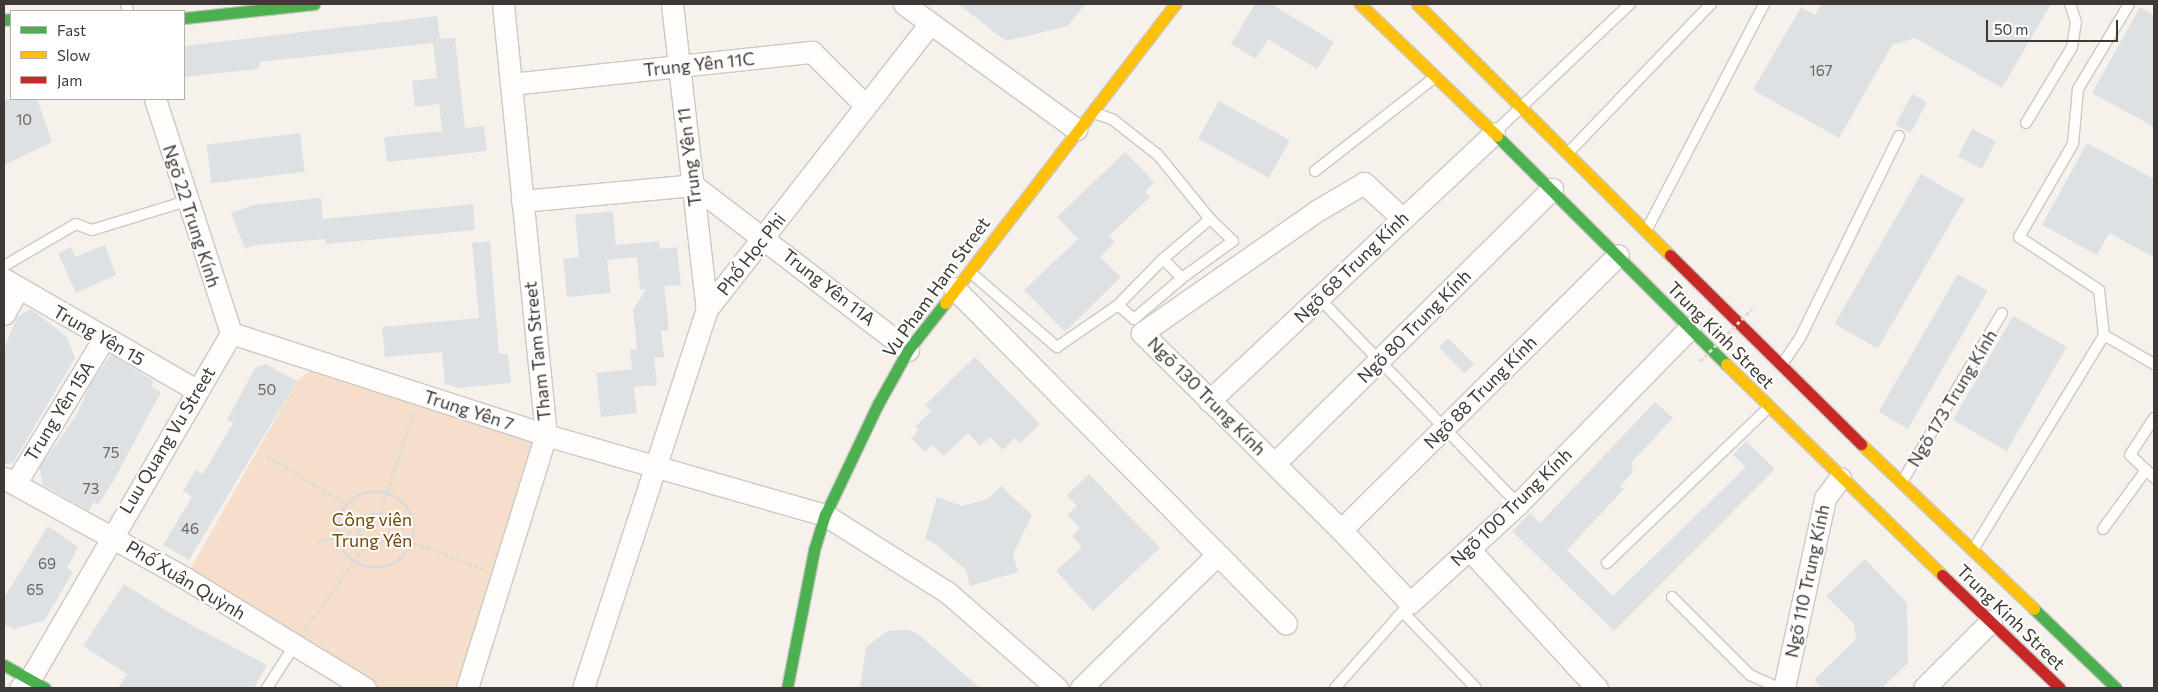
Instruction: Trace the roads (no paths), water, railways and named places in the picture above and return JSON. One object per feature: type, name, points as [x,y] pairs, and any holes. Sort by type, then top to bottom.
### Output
[{"type":"main road","points":[[185,18],[314,4]]},
{"type":"main road","name":"Vu Pham Ham Street","points":[[787,688],[812,559],[825,515],[874,412],[908,350],[967,270],[1175,4]]},
{"type":"main road","name":"Trung Kinh Street","points":[[1360,4],[1552,188],[1840,478],[2060,688]]},
{"type":"main road","name":"Trung Kinh Street","points":[[1416,4],[1521,105],[1901,483],[2116,688]]},
{"type":"main road","points":[[4,665],[31,686]]},
{"type":"street","name":"Tham Tam Street","points":[[467,688],[546,435],[502,4]]},
{"type":"street","name":"Trung Yên 11","points":[[672,4],[707,309]]},
{"type":"street","points":[[904,4],[929,25],[1076,129]]},
{"type":"street","name":"Phố Học Phi","points":[[583,688],[657,468],[707,309],[929,25]]},
{"type":"street","name":"Trung Yên 11C","points":[[510,84],[812,52],[865,105]]},
{"type":"street","name":"Ngõ 22 Trung Kính","points":[[154,100],[231,333]]},
{"type":"street","name":"Ngõ 68 Trung Kính","points":[[1209,401],[1494,133]]},
{"type":"street","name":"Ngõ 130 Trung Kính","points":[[1402,218],[1364,183],[1318,210],[1138,326],[1209,401],[1342,530],[1406,607]]},
{"type":"street","points":[[522,201],[693,185]]},
{"type":"street","name":"Trung Yên 11A","points":[[693,185],[908,350]]},
{"type":"street","name":"Ngõ 80 Trung Kính","points":[[1275,464],[1552,188]]},
{"type":"street","name":"Ngõ 88 Trung Kính","points":[[1342,530],[1618,256]]},
{"type":"street","points":[[4,314],[11,284]]},
{"type":"street","name":"Trung Yên 15","points":[[11,284],[196,390]]},
{"type":"street","points":[[954,288],[1216,556],[1286,624]]},
{"type":"street","name":"Ngõ 100 Trung Kính","points":[[1406,607],[1518,504],[1690,328]]},
{"type":"street","name":"Luu Quang Vu Street","points":[[31,686],[110,536],[231,333]]},
{"type":"street","name":"Trung Yên 7","points":[[231,333],[546,435],[825,515],[947,592],[1057,688]]},
{"type":"street","name":"Trung Yên 15A","points":[[9,481],[104,338]]},
{"type":"street","name":"Ngõ 110 Trung Kính","points":[[1784,688],[1824,498],[1840,478]]},
{"type":"street","name":"Phố Xuân Quỳnh","points":[[9,481],[110,536],[365,688]]},
{"type":"street","points":[[1469,550],[1590,686]]},
{"type":"street","points":[[1081,688],[1216,556]]},
{"type":"street","points":[[1924,688],[1991,622]]},
{"type":"lane","points":[[1494,133],[1521,105],[1630,4]]},
{"type":"lane","points":[[1569,153],[1711,4]]},
{"type":"lane","points":[[1646,229],[1764,4]]},
{"type":"lane","points":[[2026,123],[2072,47],[2076,22],[2070,4]]},
{"type":"lane","points":[[1972,551],[2104,335],[2099,290],[2019,237],[2073,144],[2078,89],[2129,4]]},
{"type":"lane","points":[[1315,171],[1435,77]]},
{"type":"lane","points":[[1089,112],[1112,120],[1158,155],[1210,219],[1233,241],[1182,278],[1138,326],[1118,305]]},
{"type":"lane","points":[[1782,364],[1800,338],[1899,136]]},
{"type":"lane","points":[[4,266],[76,224],[92,230],[187,201]]},
{"type":"lane","points":[[967,270],[1057,347],[1118,305],[1163,259],[1210,219]]},
{"type":"lane","points":[[1163,259],[1182,278]]},
{"type":"lane","points":[[1318,297],[1378,362],[1518,504]]},
{"type":"lane","name":"Ngõ 173 Trung Kính","points":[[1901,483],[2002,313]]},
{"type":"lane","points":[[2104,335],[2154,364]]},
{"type":"lane","points":[[1607,563],[1768,407]]},
{"type":"lane","points":[[2103,529],[2150,473],[2130,454],[2154,418]]},
{"type":"lane","points":[[1672,597],[1750,674],[1779,688]]},
{"type":"lane","points":[[1406,607],[1476,688]]},
{"type":"lane","name":"Ngõ 100 Trung Kính","points":[[1335,688],[1406,607]]},
{"type":"lane","points":[[267,688],[294,646]]},
{"type":"park label","name":"Công viên Trung Yên","points":[[372,530]]}]
